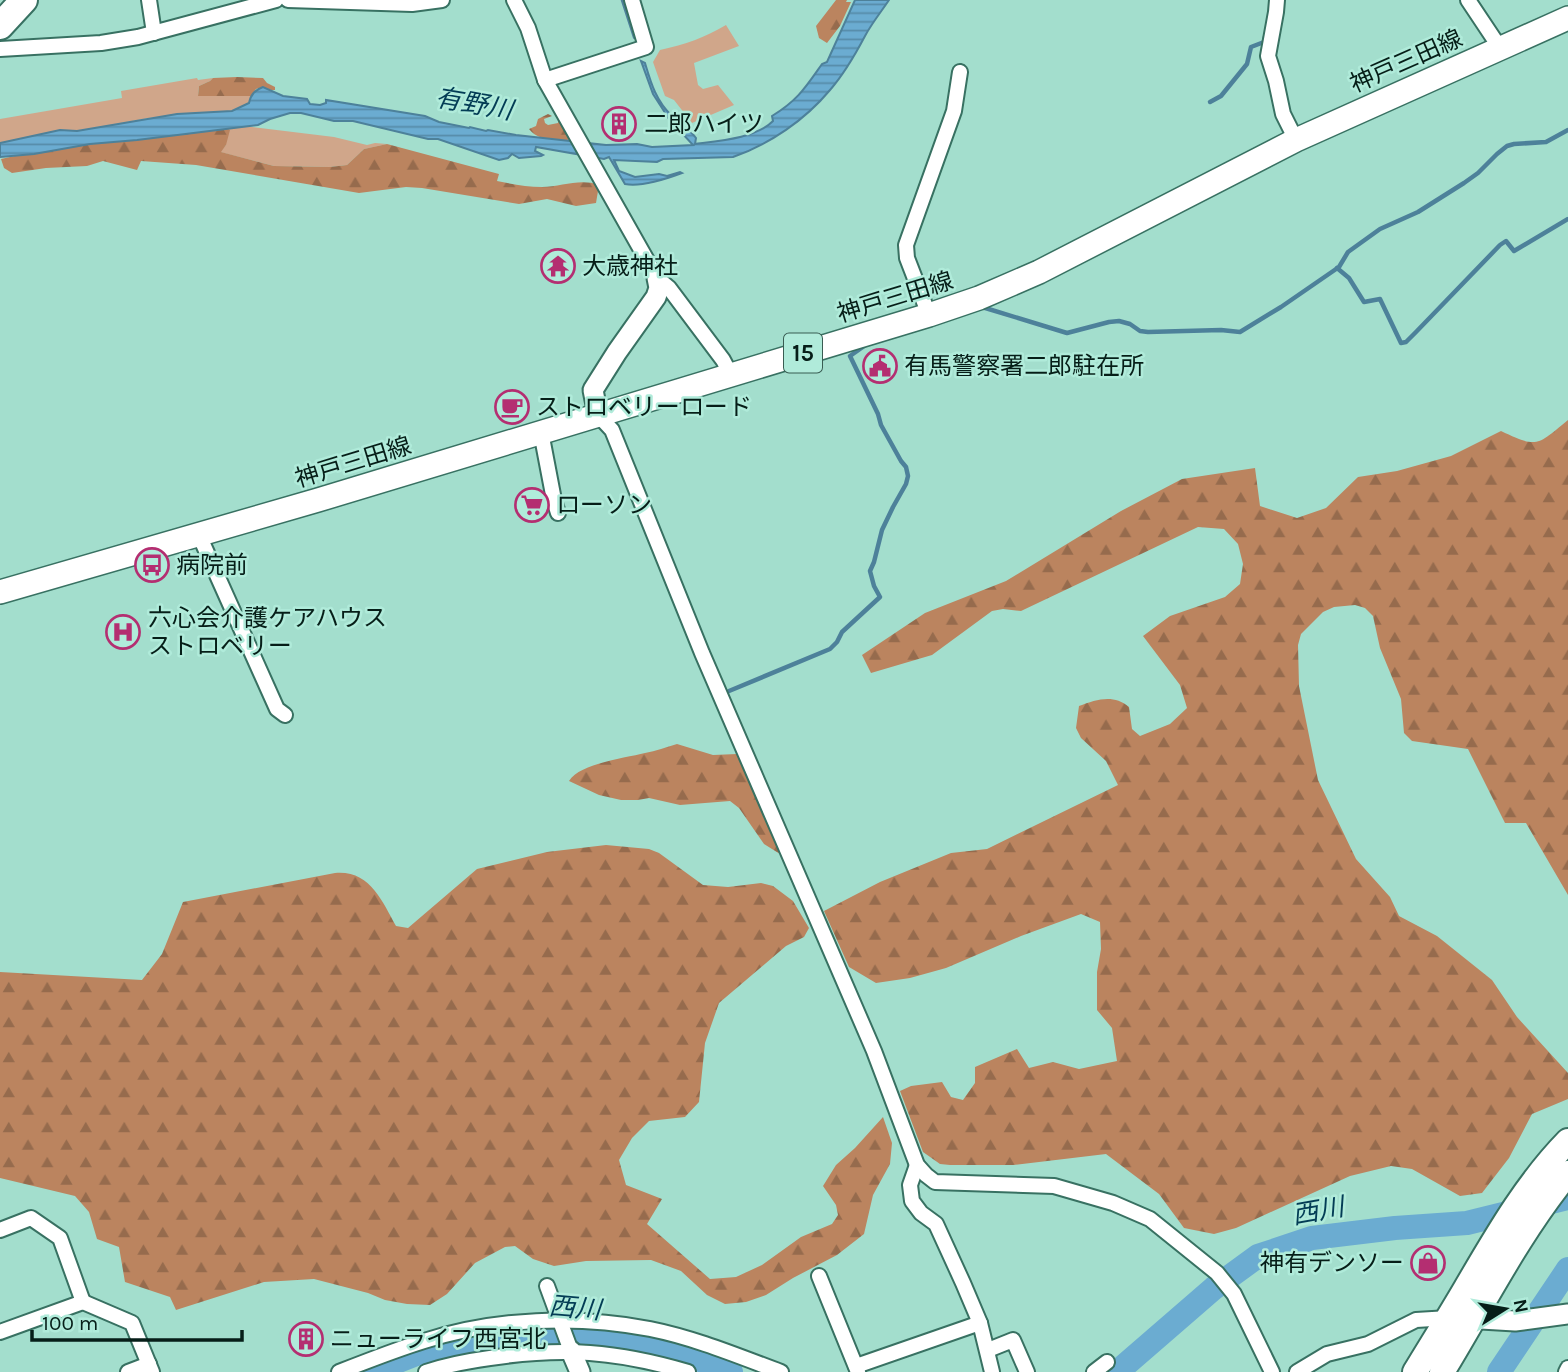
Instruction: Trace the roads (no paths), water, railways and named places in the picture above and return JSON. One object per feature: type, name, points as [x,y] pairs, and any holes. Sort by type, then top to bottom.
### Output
[{"type":"highway","points":[[0,26],[24,0]]},
{"type":"highway","points":[[1415,1372],[1496,1237],[1527,1191],[1568,1141]]},
{"type":"highway","points":[[1442,1372],[1524,1232],[1568,1173]]},
{"type":"main road","name":"神戸三田線","points":[[0,592],[331,496],[979,298],[1039,272],[1296,140],[1568,18]]},
{"type":"street","points":[[149,0],[155,33]]},
{"type":"street","points":[[0,49],[101,43],[155,33],[244,4],[276,0]]},
{"type":"street","points":[[288,0],[412,4],[442,0]]},
{"type":"street","points":[[514,0],[528,28],[545,80],[657,278],[659,288],[656,297],[593,390],[598,415],[612,429],[702,653],[874,1051],[917,1165],[936,1182],[1054,1185],[1113,1203],[1150,1219],[1217,1273],[1234,1294],[1272,1372]]},
{"type":"street","points":[[545,80],[646,47],[632,0]]},
{"type":"street","points":[[1277,0],[1268,56],[1283,114],[1296,140]]},
{"type":"street","points":[[1468,0],[1500,48]]},
{"type":"street","points":[[929,315],[907,258],[906,245],[954,111],[960,72]]},
{"type":"street","points":[[657,278],[669,288],[723,360],[731,375]]},
{"type":"street","points":[[541,432],[558,513]]},
{"type":"street","points":[[199,535],[277,709],[285,715]]},
{"type":"street","points":[[917,1165],[910,1185],[912,1201],[921,1213],[936,1224],[964,1283],[980,1323],[992,1372]]},
{"type":"street","points":[[0,1230],[31,1218],[60,1238],[83,1302]]},
{"type":"street","points":[[819,1276],[857,1369],[980,1323]]},
{"type":"street","points":[[547,1286],[580,1372]]},
{"type":"street","points":[[0,1332],[83,1302],[132,1323],[151,1368],[128,1372]]},
{"type":"street","points":[[1297,1372],[1327,1354],[1368,1345],[1416,1320],[1475,1318],[1515,1321],[1568,1314]]},
{"type":"street","points":[[339,1372],[425,1340],[510,1323],[559,1320],[650,1329],[781,1372]]},
{"type":"street","points":[[988,1350],[1013,1340],[1027,1372]]},
{"type":"street","points":[[426,1372],[458,1368],[515,1354],[571,1351],[604,1353],[650,1361],[688,1372]]},
{"type":"street","points":[[1094,1372],[1107,1362]]},
{"type":"water","points":[[855,0],[889,0],[840,77],[810,111],[773,138],[733,157],[663,159],[657,162],[614,160],[619,171],[635,177],[682,173],[646,183],[625,184],[609,157],[604,159],[536,147],[535,151],[543,155],[519,158],[512,154],[499,160],[438,139],[301,113],[290,113],[258,125],[0,157],[0,143],[60,130],[77,131],[177,114],[232,111],[249,103],[254,93],[263,87],[283,96],[307,99],[310,104],[320,105],[326,103],[326,100],[425,116],[439,122],[486,131],[606,145],[693,145],[669,119],[653,94],[641,61],[645,63],[658,98],[672,116],[696,138],[695,144],[726,140],[766,127],[773,121],[772,116],[800,93],[822,64],[827,62]]},
{"type":"waterway","points":[[623,0],[635,37]]},
{"type":"waterway","points":[[1210,102],[1221,96],[1247,64],[1251,47],[1264,42],[1265,37]]},
{"type":"waterway","points":[[982,307],[1067,333],[1119,321],[1148,332],[1240,332],[1339,267],[1348,252],[1380,229],[1418,212],[1464,183],[1507,146],[1546,142],[1568,130]]},
{"type":"waterway","points":[[1337,268],[1349,278],[1364,302],[1380,299],[1401,343],[1406,342],[1500,245],[1506,241],[1514,251],[1568,219]]},
{"type":"waterway","points":[[729,691],[830,649],[842,632],[880,597],[870,571],[882,530],[908,476],[906,467],[881,425],[850,356],[867,344]]},
{"type":"waterway","name":"西川","points":[[1117,1372],[1214,1288],[1258,1256],[1312,1238],[1467,1223],[1568,1198]]},
{"type":"waterway","points":[[1499,1372],[1568,1269]]},
{"type":"waterway","name":"西川","points":[[371,1372],[447,1345],[543,1333],[587,1336],[675,1350],[731,1372]]},
{"type":"place","name":"二郎ハイツ","points":[[619,124]]},
{"type":"place","name":"大歳神社","points":[[558,266]]},
{"type":"place","name":"有馬警察署二郎駐在所","points":[[880,366]]},
{"type":"place","name":"ストロベリーロード","points":[[512,407]]},
{"type":"place","name":"ローソン","points":[[532,505]]},
{"type":"place","name":"病院前","points":[[152,565]]},
{"type":"place","name":"六心会介護ケアハウス ストロベリー","points":[[123,632]]},
{"type":"place","name":"神有デンソー","points":[[1428,1263]]},
{"type":"place","name":"ニューライフ西宮北","points":[[306,1339]]},
{"type":"water label","name":"有野川","points":[[474,104]]}]
